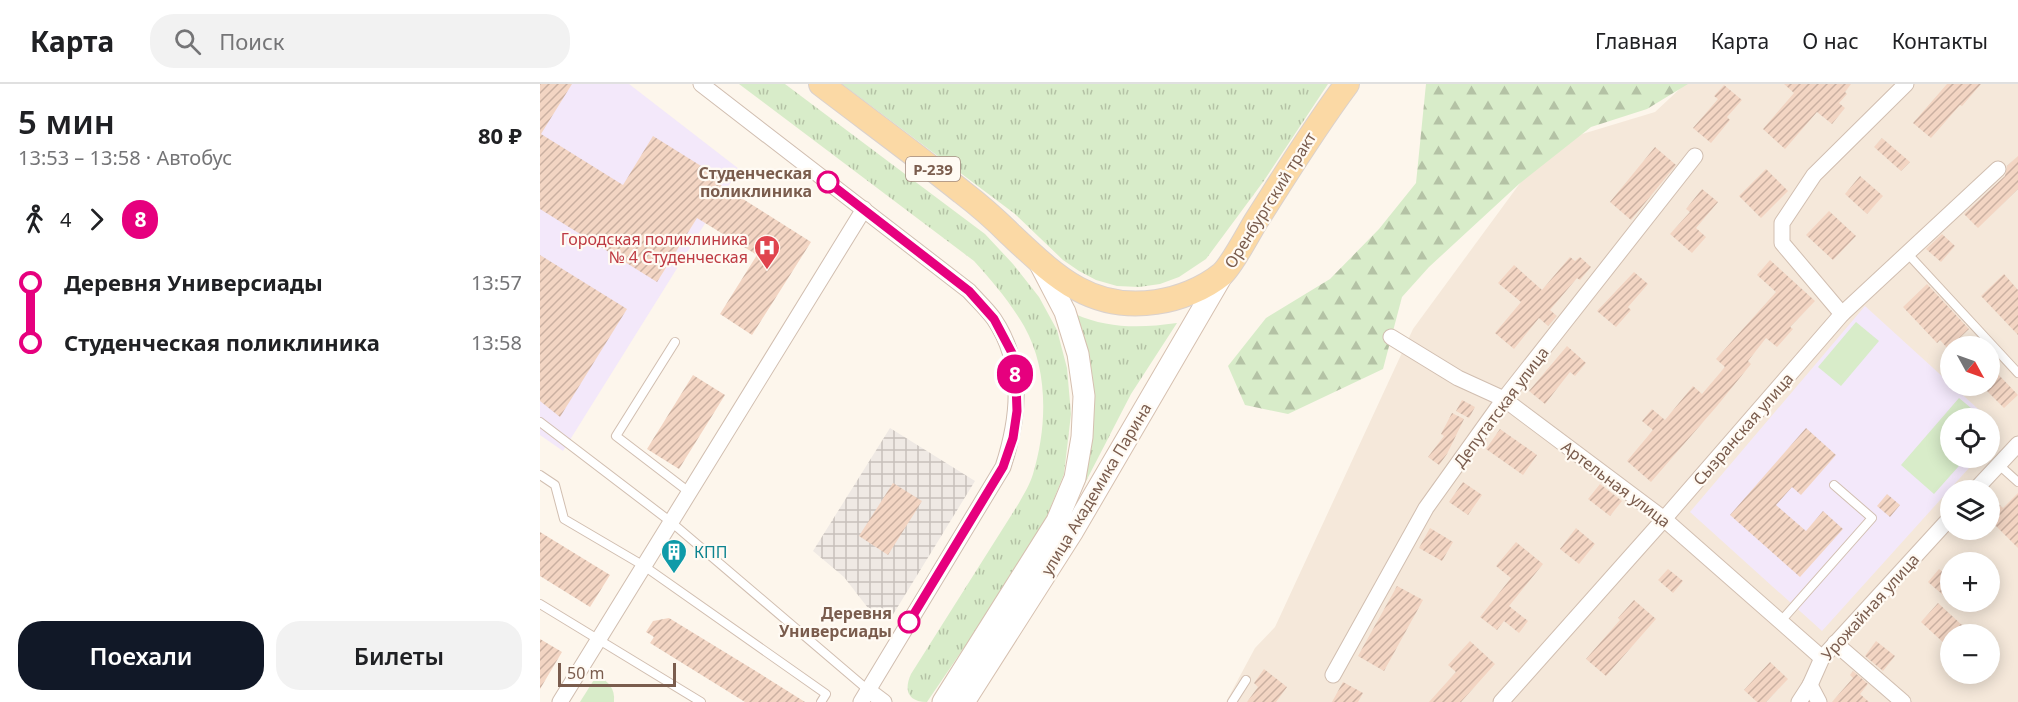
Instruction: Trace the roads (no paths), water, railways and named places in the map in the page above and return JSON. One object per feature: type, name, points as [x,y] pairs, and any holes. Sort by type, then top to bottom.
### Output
[{"type":"main road","name":"Оренбургский тракт","points":[[821,84],[963,192],[1039,262],[1066,283],[1088,295],[1111,302],[1137,305],[1169,300],[1195,290],[1223,273],[1322,117],[1347,84]]},
{"type":"main road","name":"улица Академика Парина","points":[[944,702],[1057,521],[1075,478],[1083,427],[1084,396],[1078,354],[1065,312],[1039,262]]},
{"type":"main road","name":"улица Академика Парина","points":[[964,702],[1073,531],[1223,273]]},
{"type":"street","points":[[701,84],[969,291],[994,319],[1012,353],[1017,411],[1013,438],[1003,467],[864,696],[884,702]]},
{"type":"street","points":[[1842,314],[1782,243],[1782,223],[1814,175],[1906,84]]},
{"type":"street","name":"Депутатская улица","points":[[1333,675],[1426,508],[1504,399],[1695,156]]},
{"type":"street","name":"Сызранская улица","points":[[1501,702],[1842,314],[1998,169]]},
{"type":"street","points":[[560,702],[864,209]]},
{"type":"street","name":"Артельная улица","points":[[1391,337],[1458,378],[1504,399],[1664,519],[1822,658]]},
{"type":"street","points":[[2000,464],[2018,444]]},
{"type":"street","points":[[1985,480],[1996,468]]},
{"type":"street","name":"Урожайная улица","points":[[1799,702],[1810,685],[1822,658],[1940,529]]},
{"type":"street","points":[[1835,643],[1903,702]]},
{"type":"street","points":[[1810,685],[1820,702]]},
{"type":"lane","points":[[1908,254],[2018,373]]},
{"type":"lane","points":[[675,342],[616,436],[689,492]]},
{"type":"lane","points":[[540,422],[671,522],[864,696]]},
{"type":"lane","points":[[2000,466],[2018,482]]},
{"type":"lane","points":[[540,475],[555,485],[564,519],[644,566],[826,694],[820,702]]},
{"type":"lane","points":[[1780,621],[1872,518],[1834,485]]},
{"type":"lane","points":[[540,604],[701,702]]},
{"type":"lane","points":[[1232,702],[1246,680]]},
{"type":"place","name":"Студенческая поликлиника","points":[[828,182]]},
{"type":"place","name":"Городская поликлиника № 4 Студенческая","points":[[767,271]]},
{"type":"place","name":"КПП","points":[[674,575]]},
{"type":"place","name":"Деревня Универсиады","points":[[909,622]]}]
